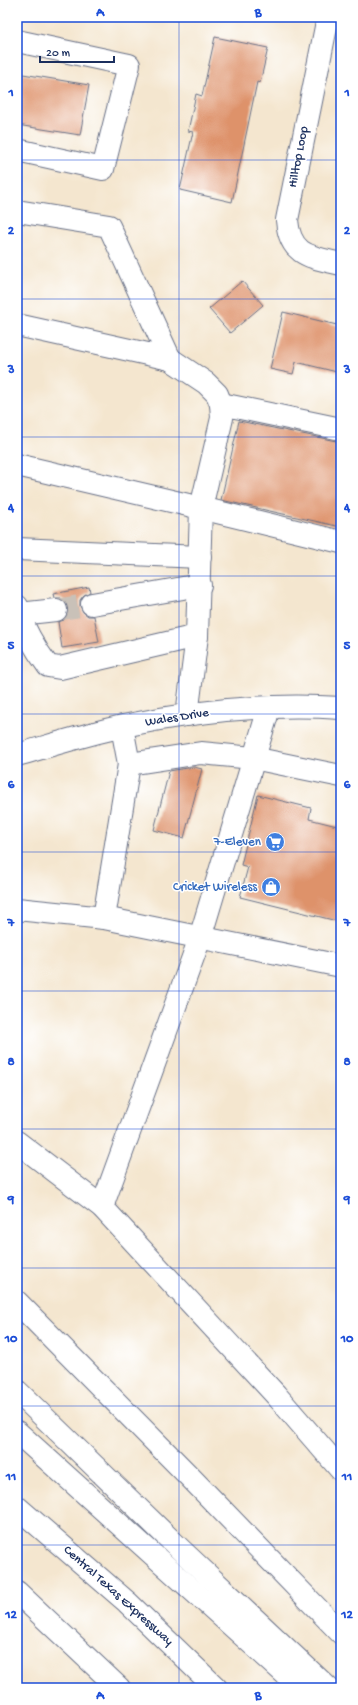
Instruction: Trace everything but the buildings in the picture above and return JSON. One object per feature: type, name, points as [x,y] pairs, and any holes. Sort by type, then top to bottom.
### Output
[{"type":"main road","name":"Hilltop Loop","points":[[328,17],[286,220],[288,232],[297,250],[309,256],[341,264]]},
{"type":"main road","points":[[17,41],[129,65],[103,169],[17,150]]},
{"type":"main road","points":[[17,211],[109,226],[170,359]]},
{"type":"main road","points":[[17,325],[170,359],[206,383],[217,394],[221,404],[222,418],[201,508],[200,585],[197,636],[187,715]]},
{"type":"main road","points":[[221,404],[341,428]]},
{"type":"main road","points":[[17,465],[341,542]]},
{"type":"main road","points":[[17,549],[200,557]]},
{"type":"main road","points":[[92,604],[200,585]]},
{"type":"main road","points":[[56,610],[18,610],[40,655],[48,666],[60,668],[197,636]]},
{"type":"main road","points":[[102,1207],[200,938],[269,708]]},
{"type":"main road","name":"Wales Drive","points":[[17,755],[122,727],[187,715],[240,709],[341,708]]},
{"type":"main road","points":[[104,918],[129,764],[122,727]]},
{"type":"main road","points":[[129,764],[201,752],[253,758],[341,776]]},
{"type":"main road","points":[[17,909],[104,918],[341,966]]},
{"type":"main road","points":[[17,1127],[35,1155]]},
{"type":"main road","points":[[17,1142],[102,1207],[276,1396],[341,1470]]},
{"type":"main road","points":[[17,1302],[189,1476],[341,1633]]},
{"type":"main road","points":[[17,1391],[328,1688]]},
{"type":"main road","points":[[17,1432],[301,1688]]},
{"type":"main road","name":"Central Texas Expressway","points":[[17,1507],[128,1602],[216,1688]]},
{"type":"main road","points":[[17,1592],[119,1688]]},
{"type":"tunnel","points":[[56,610],[92,604]]},
{"type":"place","name":"7-Eleven","points":[[275,842]]},
{"type":"place","name":"Cricket Wireless","points":[[271,887]]}]
